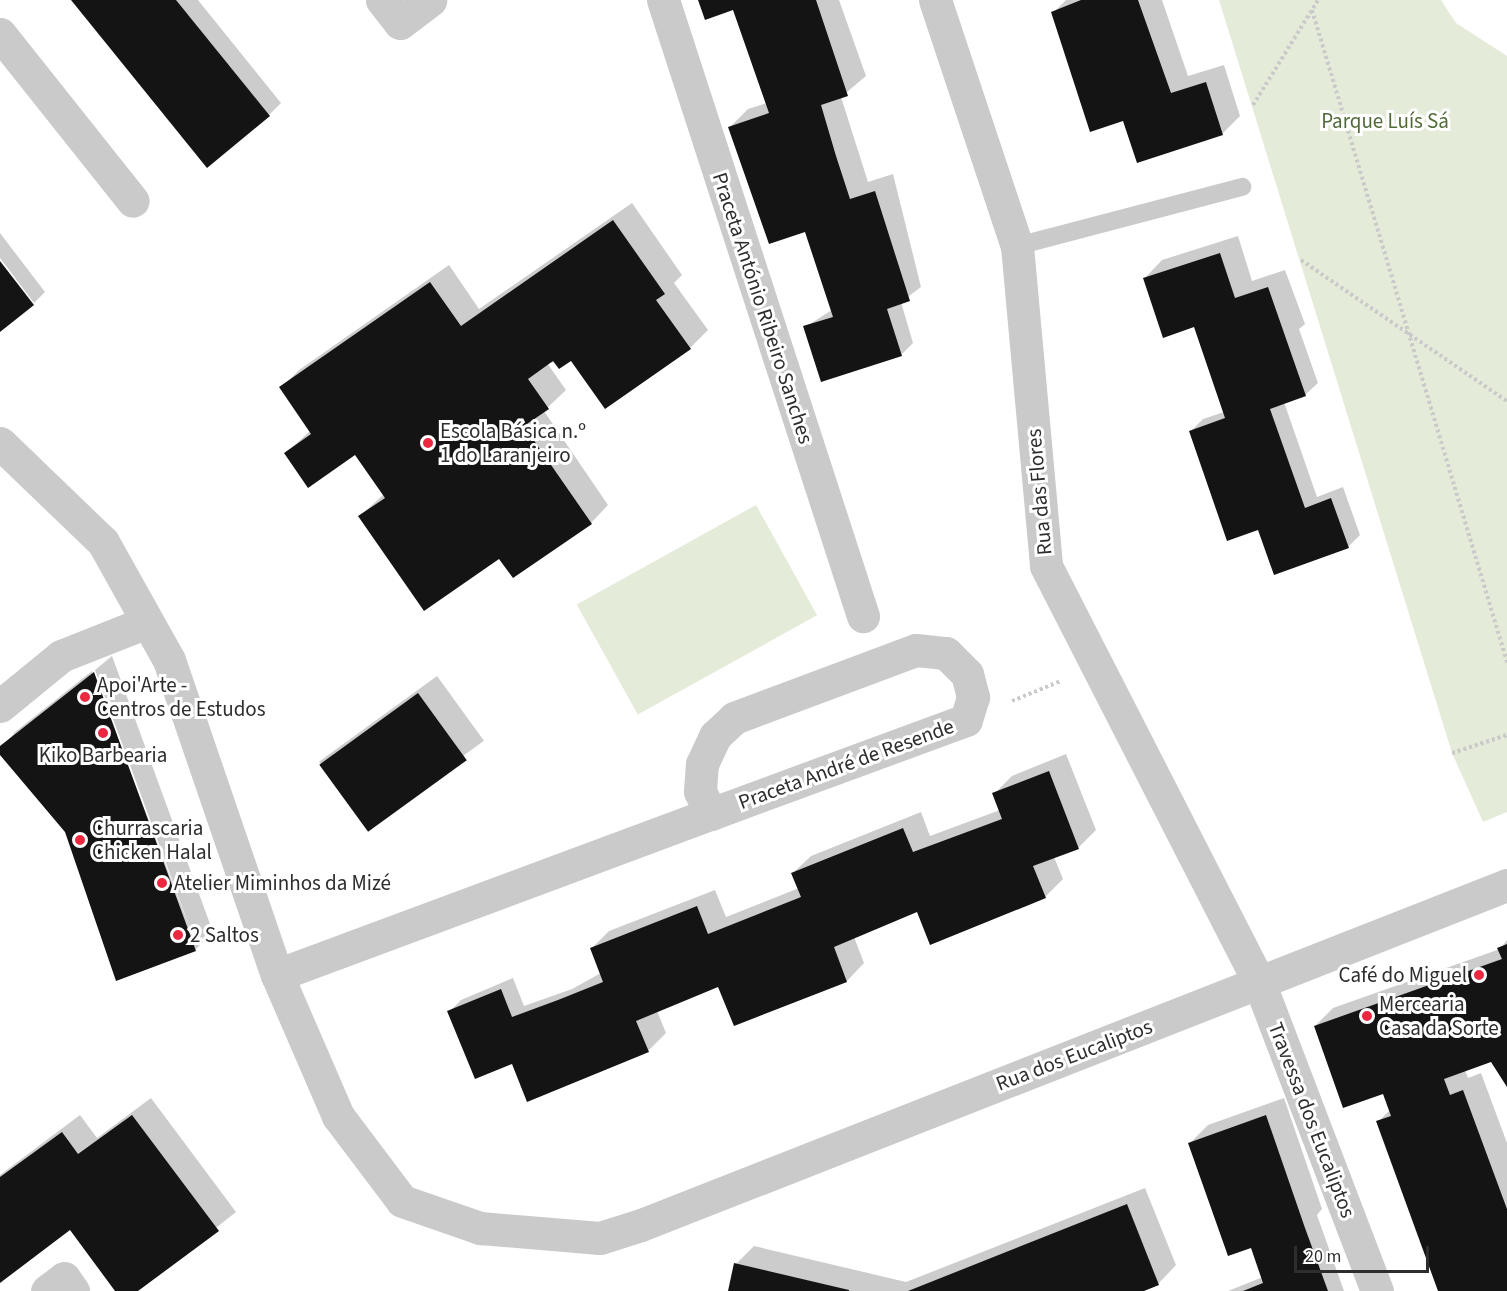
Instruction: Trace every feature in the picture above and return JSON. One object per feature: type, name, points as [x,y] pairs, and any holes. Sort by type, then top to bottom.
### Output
[{"type":"street","points":[[382,0],[400,23],[430,0]]},
{"type":"street","name":"Praceta António Ribeiro Sanches","points":[[663,0],[863,616]]},
{"type":"street","name":"Rua das Flores","points":[[935,0],[1017,246],[1046,566],[1095,667],[1259,982]]},
{"type":"street","points":[[0,34],[133,201]]},
{"type":"street","name":"Rua dos Eucaliptos","points":[[0,443],[103,542],[169,660],[278,975],[338,1116],[402,1201],[480,1228],[542,1236],[600,1238],[641,1225],[1507,885]]},
{"type":"street","points":[[0,706],[61,656],[147,622]]},
{"type":"street","name":"Praceta André de Resende","points":[[278,975],[966,720],[973,698],[967,674],[946,653],[916,650],[734,718],[716,736],[702,764],[700,791],[711,814]]},
{"type":"street","name":"Travessa dos Eucaliptos","points":[[1259,982],[1377,1291]]},
{"type":"street","points":[[47,1291],[64,1278],[73,1291]]},
{"type":"lane","points":[[1017,246],[1242,187]]},
{"type":"path","points":[[1253,105],[1318,0]]},
{"type":"path","points":[[1312,10],[1507,662]]},
{"type":"path","points":[[1301,260],[1507,401]]},
{"type":"path","points":[[966,720],[1095,667]]},
{"type":"path","points":[[1452,753],[1507,735]]},
{"type":"green space","name":"Parque Luís Sá","points":[[1219,0],[1441,0],[1456,23],[1507,56],[1507,812],[1483,822],[1452,753]]},
{"type":"green space","points":[[756,505],[817,615],[638,715],[577,604]]},
{"type":"building","points":[[71,0],[176,0],[270,116],[207,168]]},
{"type":"building","points":[[698,0],[816,0],[848,96],[821,105],[836,156],[850,199],[875,191],[910,301],[887,309],[902,356],[821,382],[803,326],[833,317],[805,232],[769,244],[728,127],[769,113],[733,10],[705,20]]},
{"type":"building","points":[[1081,0],[1138,0],[1171,93],[1206,82],[1223,135],[1137,163],[1123,121],[1090,132],[1051,12]]},
{"type":"building","points":[[613,220],[665,294],[656,300],[691,349],[605,409],[571,361],[559,369],[553,361],[528,379],[549,409],[524,426],[592,524],[513,578],[499,559],[424,611],[358,516],[385,498],[355,455],[308,488],[284,453],[311,434],[279,387],[430,282],[461,326]]},
{"type":"building","points":[[1220,253],[1235,298],[1268,287],[1306,396],[1270,409],[1305,508],[1331,498],[1349,548],[1274,575],[1258,530],[1227,541],[1189,431],[1225,418],[1194,327],[1163,338],[1143,278]]},
{"type":"building","points":[[0,261],[34,305],[0,332]]},
{"type":"building","points":[[94,672],[196,951],[116,981],[65,832],[0,755],[0,746]]},
{"type":"building","points":[[418,693],[467,760],[368,832],[319,765]]},
{"type":"building","points":[[1049,771],[1079,849],[1033,866],[1046,898],[930,945],[917,912],[834,947],[847,982],[734,1026],[718,987],[636,1021],[649,1052],[527,1102],[512,1064],[475,1079],[447,1011],[501,989],[512,1017],[558,1000],[603,982],[590,948],[697,906],[708,934],[801,897],[791,873],[903,828],[913,852],[1002,819],[992,793]]},
{"type":"building","points":[[1507,944],[1507,1087],[1491,1062],[1444,1079],[1450,1095],[1463,1090],[1507,1209],[1507,1291],[1438,1291],[1376,1121],[1391,1116],[1383,1094],[1343,1108],[1314,1026],[1502,959],[1497,948]]},
{"type":"building","points":[[132,1115],[219,1231],[138,1291],[115,1291],[70,1230],[0,1283],[0,1177],[62,1132],[78,1154]]},
{"type":"building","points":[[1266,1115],[1328,1291],[1243,1291],[1263,1283],[1251,1248],[1228,1256],[1188,1143]]},
{"type":"building","points":[[1127,1204],[1159,1285],[1144,1291],[908,1291]]},
{"type":"building","points":[[734,1263],[849,1290],[849,1291],[728,1291]]},
{"type":"place","name":"Escola Básica n.º 1 do Laranjeiro","points":[[428,443]]},
{"type":"place","name":"Apoi'Arte - Centros de Estudos","points":[[85,697]]},
{"type":"place","name":"Kiko Barbearia","points":[[103,733]]},
{"type":"place","name":"Churrascaria Chicken Halal","points":[[80,840]]},
{"type":"place","name":"Atelier Miminhos da Mizé","points":[[162,883]]},
{"type":"place","name":"2 Saltos","points":[[178,935]]},
{"type":"place","name":"Café do Miguel","points":[[1479,975]]},
{"type":"place","name":"Mercearia Casa da Sorte","points":[[1367,1016]]}]
